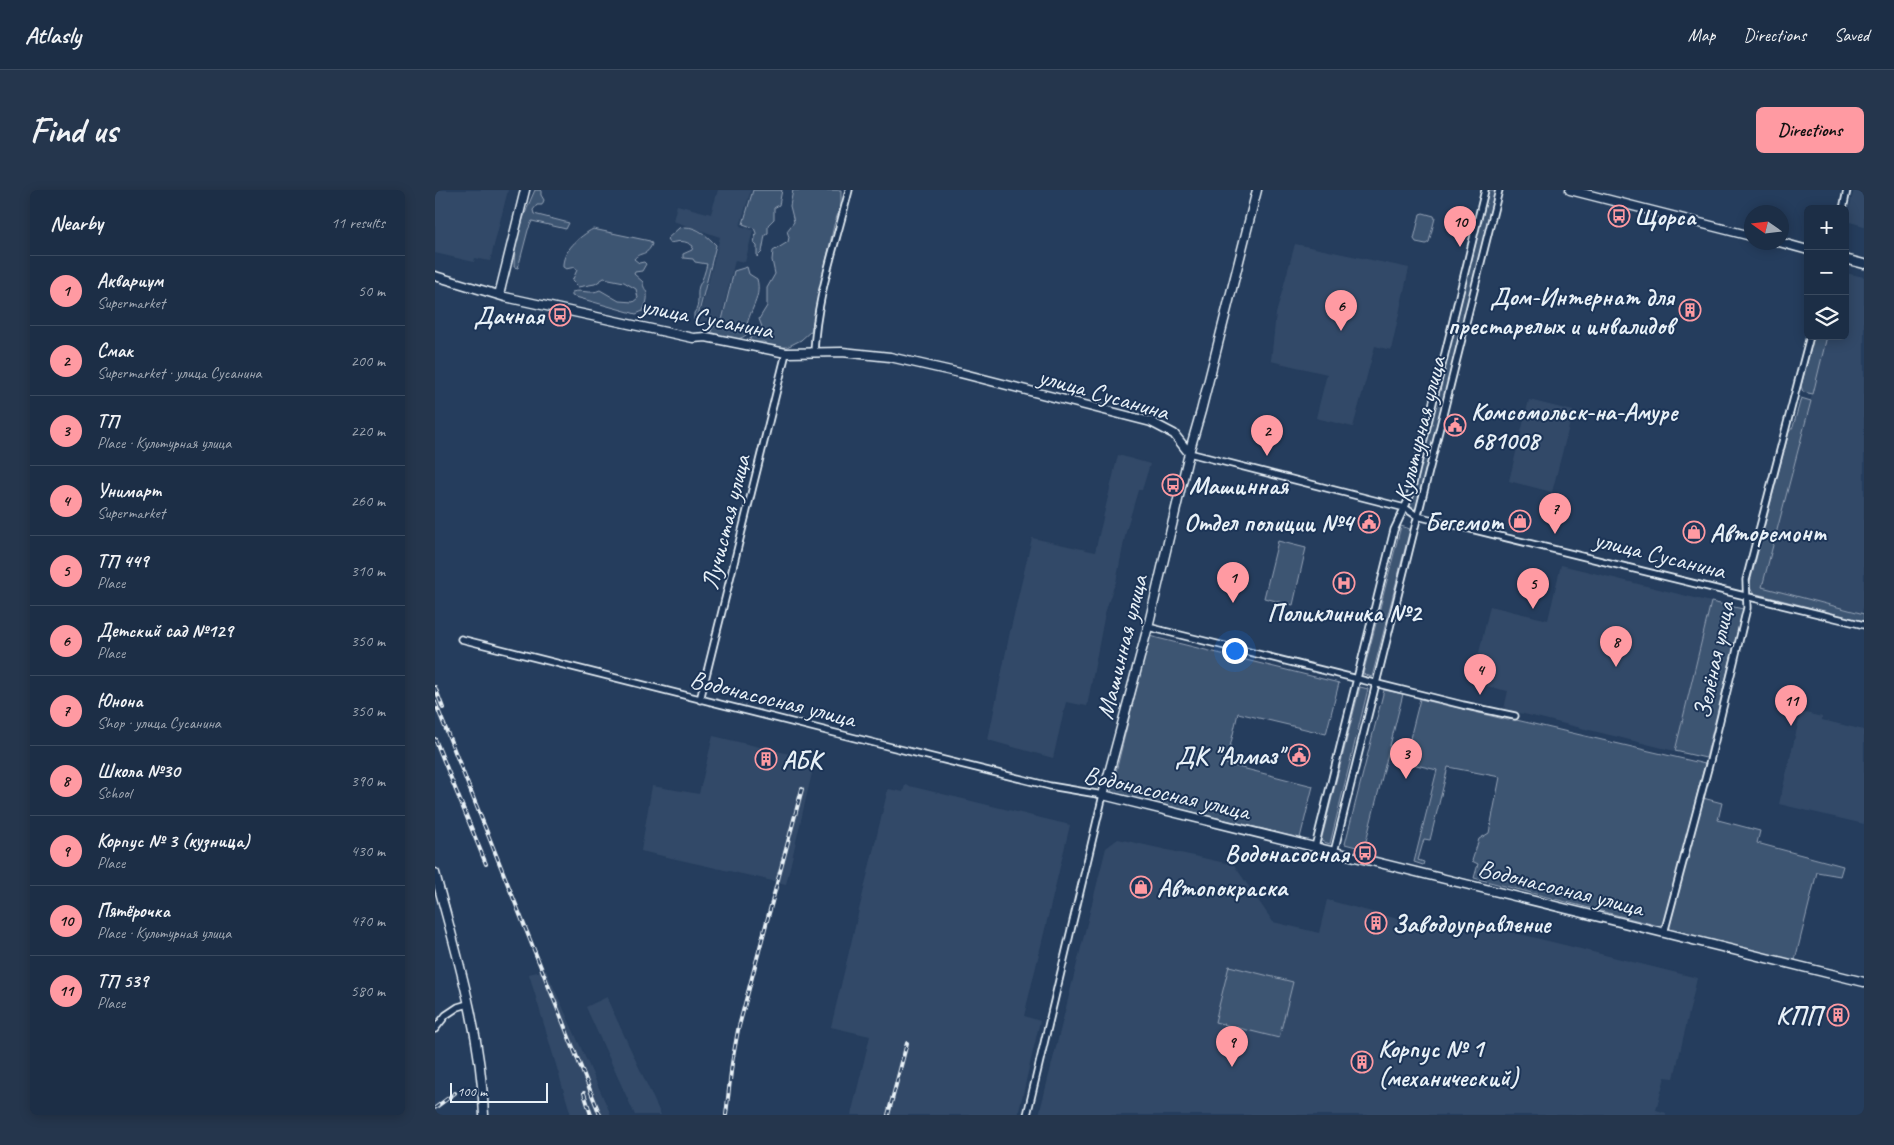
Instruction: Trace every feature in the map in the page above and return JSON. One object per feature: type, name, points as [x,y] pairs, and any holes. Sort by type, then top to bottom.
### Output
[{"type":"street","points":[[499,295],[525,190]]},
{"type":"street","points":[[814,353],[815,329],[849,190]]},
{"type":"street","name":"Машинная улица","points":[[1027,1115],[1103,795],[1148,627],[1189,453],[1257,190]]},
{"type":"street","name":"Культурная улица","points":[[1315,847],[1395,530],[1410,496],[1485,190]]},
{"type":"street","name":"Культурная улица","points":[[1334,852],[1499,190]]},
{"type":"street","points":[[1570,190],[1744,234]]},
{"type":"street","points":[[1844,205],[1847,190]]},
{"type":"street","points":[[1789,245],[1804,249]]},
{"type":"street","points":[[1849,260],[1864,264]]},
{"type":"street","name":"улица Сусанина","points":[[435,276],[499,295],[693,338],[706,337],[786,353],[842,352],[891,357],[960,373],[1151,422],[1174,434],[1189,453],[1405,508],[1417,516],[1864,625]]},
{"type":"street","name":"Зелёная улица","points":[[1664,933],[1710,761],[1747,608],[1746,580],[1809,340]]},
{"type":"street","name":"Лучистая улица","points":[[700,700],[786,353]]},
{"type":"street","points":[[1148,627],[1515,716]]},
{"type":"street","name":"Водонасосная улица","points":[[461,639],[1050,786],[1103,795],[1864,982]]},
{"type":"street","points":[[435,873],[477,1045],[484,1115]]},
{"type":"street","points":[[435,1029],[446,1015],[458,1007],[468,1004]]},
{"type":"shaded area","points":[[435,190],[508,190],[490,261],[475,258],[474,262],[435,253]]},
{"type":"shaded area","points":[[535,190],[541,190],[544,200],[542,205],[537,205],[533,210],[534,214],[569,223],[566,229],[532,221],[518,268],[514,267],[514,257],[518,237]]},
{"type":"shaded area","points":[[718,190],[751,190],[740,226],[753,230],[745,262],[735,260],[719,326],[698,322],[720,237],[673,221],[677,205],[711,214]]},
{"type":"shaded area","points":[[753,190],[782,190],[779,205],[774,208],[774,219],[768,225],[768,233],[765,235],[762,252],[757,257],[757,246],[754,243],[756,233],[754,228],[743,224]]},
{"type":"shaded area","points":[[793,190],[841,190],[841,205],[834,225],[811,331],[801,340],[787,347],[773,348],[764,342],[751,342],[750,339],[751,336],[759,335],[762,327],[759,319],[767,306],[767,288],[775,274],[772,260],[773,251],[788,242],[787,231],[794,222],[790,206]]},
{"type":"shaded area","points":[[1489,190],[1496,190],[1416,508],[1413,510],[1410,506]]},
{"type":"shaded area","points":[[1854,190],[1864,190],[1864,226],[1849,222],[1849,209]]},
{"type":"shaded area","points":[[1423,213],[1435,218],[1429,242],[1426,244],[1416,242],[1414,239],[1420,214]]},
{"type":"shaded area","points":[[685,227],[698,230],[716,245],[697,320],[694,320],[694,313],[698,303],[698,289],[707,264],[683,258],[683,254],[692,250],[693,246],[690,244],[682,241],[670,243],[667,239],[679,228]]},
{"type":"shaded area","points":[[593,229],[650,241],[652,244],[648,251],[634,259],[639,263],[644,262],[646,264],[642,271],[635,272],[634,274],[643,282],[647,294],[647,301],[643,311],[636,314],[572,296],[572,292],[600,290],[619,301],[633,302],[638,298],[636,289],[624,282],[604,278],[595,284],[578,287],[572,281],[577,270],[575,267],[566,269],[563,267],[565,255],[578,240]]},
{"type":"shaded area","points":[[1295,244],[1409,268],[1391,350],[1375,346],[1353,427],[1316,418],[1327,374],[1271,361],[1276,314]]},
{"type":"shaded area","points":[[747,267],[749,274],[757,279],[758,294],[748,320],[746,335],[734,339],[713,334],[711,332],[713,326],[719,327],[721,324],[734,271]]},
{"type":"shaded area","points":[[1849,274],[1864,277],[1864,604],[1862,613],[1762,587],[1826,340],[1849,340]]},
{"type":"shaded area","points":[[1813,340],[1826,340],[1813,394],[1803,392],[1801,386]]},
{"type":"shaded area","points":[[1801,398],[1811,401],[1762,587],[1864,614],[1864,621],[1753,593],[1749,586],[1789,432],[1793,427]]},
{"type":"shaded area","points":[[1529,400],[1573,411],[1552,492],[1509,481]]},
{"type":"shaded area","points":[[1118,455],[1150,464],[1142,490],[1138,490],[1126,531],[1116,582],[1105,613],[1087,706],[1066,702],[1053,758],[988,740],[1032,538],[1095,552]]},
{"type":"shaded area","points":[[1401,526],[1410,529],[1372,677],[1363,674]]},
{"type":"shaded area","points":[[1278,541],[1306,548],[1293,605],[1264,598]]},
{"type":"shaded area","points":[[1561,565],[1711,602],[1675,751],[1504,709],[1508,691],[1472,683],[1490,606],[1548,620]]},
{"type":"shaded area","points":[[1711,602],[1743,609],[1706,758],[1675,751]]},
{"type":"shaded area","points":[[1149,636],[1339,683],[1326,734],[1238,713],[1226,764],[1313,786],[1300,838],[1111,792]]},
{"type":"shaded area","points":[[1360,687],[1368,689],[1330,844],[1321,841]]},
{"type":"shaded area","points":[[1384,690],[1403,694],[1364,849],[1345,844]]},
{"type":"shaded area","points":[[1420,699],[1705,764],[1664,923],[1659,926],[1474,878],[1478,864],[1472,861],[1479,839],[1489,833],[1500,777],[1448,767],[1430,840],[1424,839],[1418,860],[1424,862],[1423,865],[1414,862],[1437,770],[1404,762]]},
{"type":"shaded area","points":[[1801,712],[1822,717],[1822,720],[1864,730],[1864,824],[1779,804]]},
{"type":"shaded area","points":[[713,736],[815,760],[786,884],[641,851],[652,786],[699,794]]},
{"type":"shaded area","points":[[905,785],[1070,825],[1024,1016],[1040,1021],[1018,1115],[851,1115],[870,1036],[831,1027],[888,789],[903,792]]},
{"type":"shaded area","points":[[1703,798],[1722,803],[1718,820],[1760,831],[1757,843],[1843,866],[1840,876],[1817,872],[1795,960],[1789,961],[1671,931],[1669,925]]},
{"type":"shaded area","points":[[1118,839],[1234,865],[1273,922],[1319,933],[1327,900],[1420,925],[1446,919],[1528,936],[1697,978],[1674,1078],[1665,1077],[1656,1110],[1666,1113],[1666,1115],[1039,1115],[1106,848]]},
{"type":"shaded area","points":[[1229,966],[1293,982],[1279,1038],[1215,1022]]},
{"type":"shaded area","points":[[546,970],[611,1115],[571,1115],[529,974]]},
{"type":"shaded area","points":[[607,997],[661,1115],[635,1115],[586,1007]]},
{"type":"railway","points":[[435,687],[443,708]]},
{"type":"railway","points":[[435,702],[600,1115]]},
{"type":"railway","points":[[435,739],[486,864]]},
{"type":"railway","points":[[726,1115],[738,1030],[802,789]]},
{"type":"railway","points":[[888,1115],[907,1043]]},
{"type":"railway","points":[[435,1108],[455,1093]]},
{"type":"railway","points":[[584,1093],[591,1115]]},
{"type":"place","name":"Щорса","points":[[1619,216]]},
{"type":"place","name":"Пятёрочка","points":[[1460,247]]},
{"type":"place","name":"Дом-Интернат для престарелых и инвалидов","points":[[1690,310]]},
{"type":"place","name":"Дачная","points":[[560,315]]},
{"type":"place","name":"Детский сад №129","points":[[1341,331]]},
{"type":"place","name":"Комсомольск-на-Амуре 681008","points":[[1455,425]]},
{"type":"place","name":"Смак","points":[[1267,456]]},
{"type":"place","name":"Машинная","points":[[1173,485]]},
{"type":"place","name":"Бегемот","points":[[1520,521]]},
{"type":"place","name":"Отдел полиции №4","points":[[1369,522]]},
{"type":"place","name":"Авторемонт","points":[[1694,532]]},
{"type":"place","name":"Юнона","points":[[1555,534]]},
{"type":"place","name":"Поликлиника №2","points":[[1344,583]]},
{"type":"place","name":"Аквариум","points":[[1233,603]]},
{"type":"place","name":"ТП 449","points":[[1533,609]]},
{"type":"place","name":"Школа №30","points":[[1616,667]]},
{"type":"place","name":"Унимарт","points":[[1480,695]]},
{"type":"place","name":"ТП 539","points":[[1791,726]]},
{"type":"place","name":"ДК \"Алмаз\"","points":[[1299,755]]},
{"type":"place","name":"АБК","points":[[766,759]]},
{"type":"place","name":"ТП","points":[[1406,779]]},
{"type":"place","name":"Водонасосная","points":[[1365,853]]},
{"type":"place","name":"Автопокраска","points":[[1141,887]]},
{"type":"place","name":"Заводоуправление","points":[[1376,923]]},
{"type":"place","name":"КПП","points":[[1838,1015]]},
{"type":"place","name":"Корпус № 1 (механический)","points":[[1362,1062]]},
{"type":"place","name":"Корпус № 3 (кузница)","points":[[1232,1067]]}]
